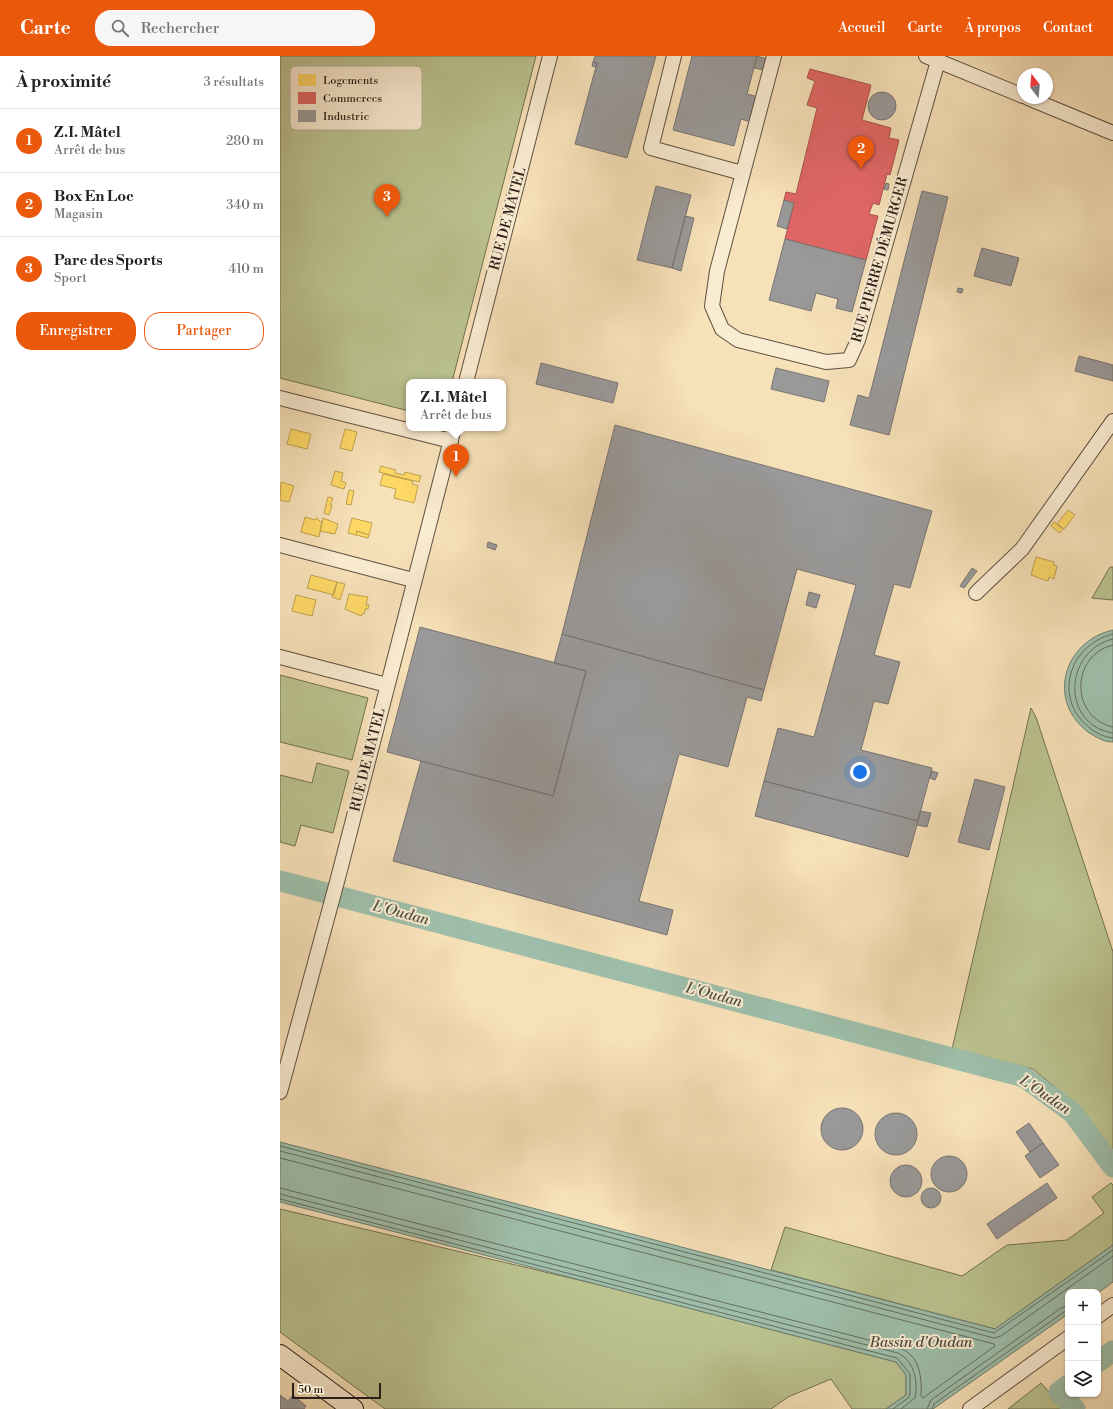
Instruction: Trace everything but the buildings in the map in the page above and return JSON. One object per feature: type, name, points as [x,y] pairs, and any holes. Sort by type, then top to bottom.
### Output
[{"type":"street","name":"RUE DE MATEL","points":[[467,379],[550,56]]},
{"type":"street","points":[[674,56],[651,148],[742,173]]},
{"type":"street","name":"RUE PIERRE DÉMURGER","points":[[774,56],[717,271],[712,306],[722,329],[738,340],[826,362],[849,360],[858,340],[932,58]]},
{"type":"street","points":[[932,58],[1017,93]]},
{"type":"street","points":[[1043,104],[1113,133]]},
{"type":"street","points":[[280,398],[406,424]]},
{"type":"street","points":[[976,593],[1022,549],[1113,421]]},
{"type":"street","points":[[438,431],[452,434]]},
{"type":"street","name":"RUE DE MATEL","points":[[280,1092],[283,1074],[334,889],[452,434]]},
{"type":"street","points":[[280,545],[413,580]]},
{"type":"street","points":[[280,657],[387,685]]},
{"type":"street","points":[[1101,1314],[1113,1306]]},
{"type":"street","points":[[970,1409],[1065,1340]]},
{"type":"street","points":[[280,1355],[353,1409]]},
{"type":"green space","points":[[280,56],[536,56],[453,379],[406,379],[406,410],[280,378]]},
{"type":"green space","points":[[1110,567],[1113,567],[1113,600],[1092,598]]},
{"type":"green space","points":[[280,675],[368,698],[352,760],[280,742]]},
{"type":"green space","points":[[1031,708],[1036,717],[1113,952],[1113,1153],[1078,1106],[1033,1069],[952,1049]]},
{"type":"green space","points":[[317,763],[349,771],[333,833],[301,825],[295,846],[280,842],[280,775],[312,783]]},
{"type":"green space","points":[[1111,1183],[1113,1185],[1113,1245],[995,1329],[771,1270],[785,1227],[962,1276],[1007,1245],[1067,1240],[1104,1213],[1092,1197]]},
{"type":"green space","points":[[280,1209],[604,1286],[896,1362],[906,1375],[906,1395],[886,1409],[852,1409],[831,1379],[788,1397],[771,1409],[385,1409],[280,1332]]},
{"type":"green space","points":[[1041,1383],[1064,1409],[1008,1409]]},
{"type":"water","points":[[1113,630],[1113,742],[1109,742],[1088,732],[1075,719],[1067,704],[1065,689],[1066,673],[1072,659],[1083,646],[1096,636]]},
{"type":"water","name":"Bassin d'Oudan","points":[[280,1142],[995,1329],[1113,1245],[1113,1282],[1101,1291],[1101,1289],[1065,1289],[1065,1316],[933,1409],[886,1409],[906,1395],[906,1375],[896,1362],[280,1202]]},
{"type":"waterway","name":"L'Oudan","points":[[280,881],[1024,1077],[1073,1113],[1113,1167]]},
{"type":"waterway","name":"L'Oudan","points":[[1099,1361],[1113,1351]]},
{"type":"waterway","name":"L'Oudan","points":[[1065,1387],[1059,1392],[1075,1409]]},
{"type":"place","name":"Box En Loc","points":[[861,169]]},
{"type":"place","name":"Parc des Sports","points":[[387,217]]},
{"type":"place","name":"Z.I. Mâtel","points":[[456,477]]}]
